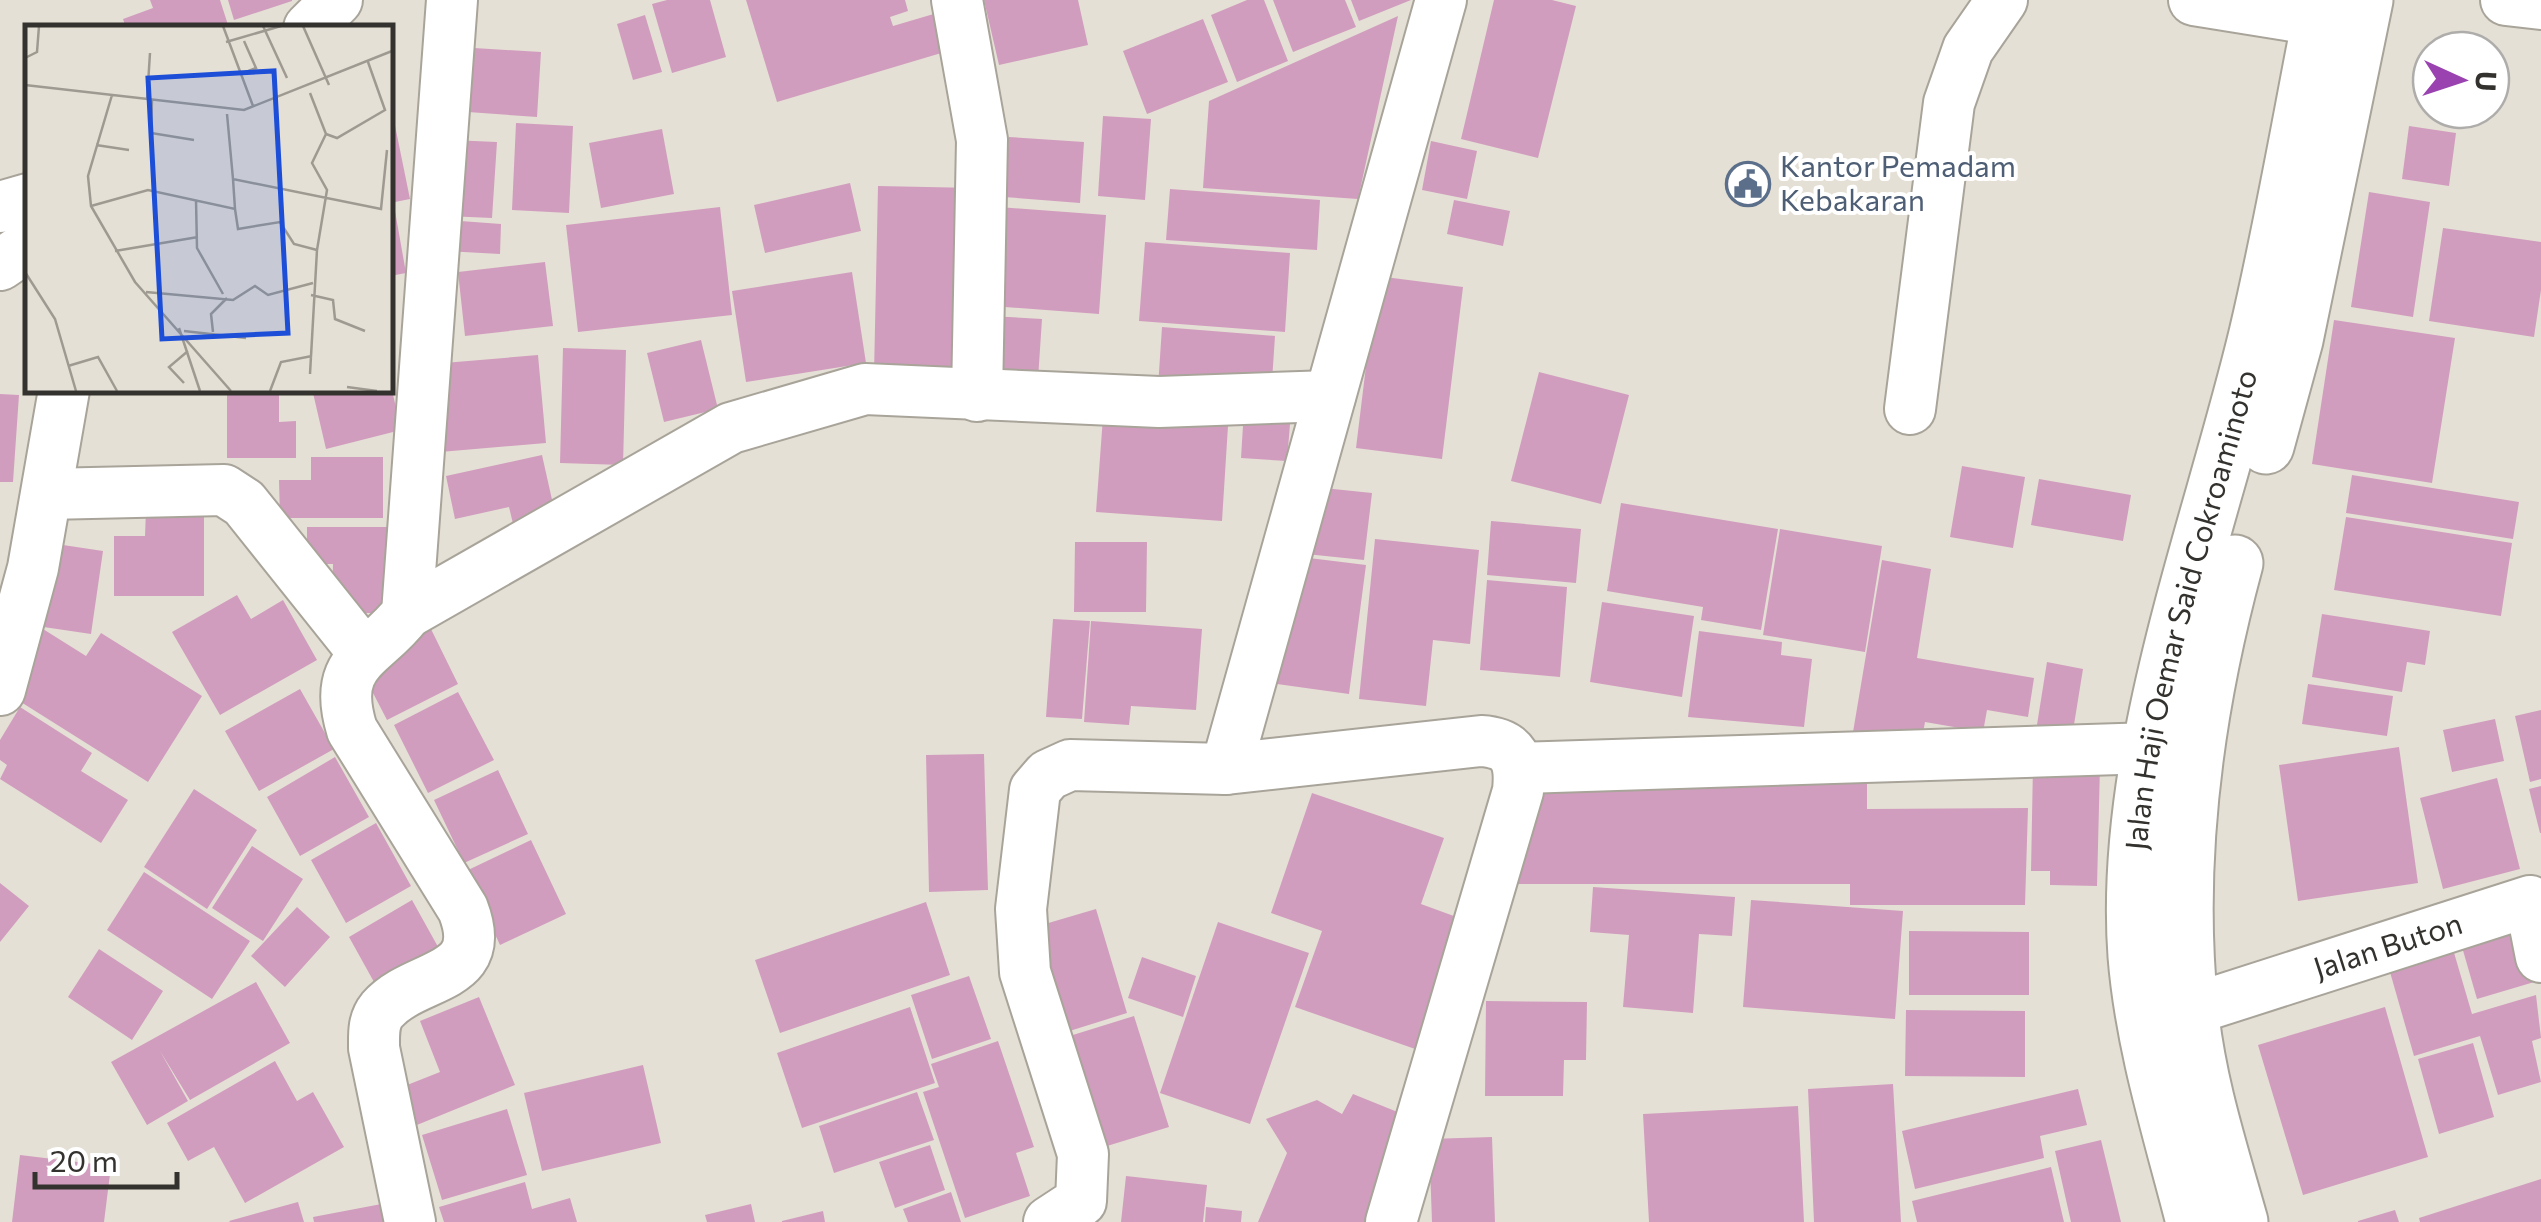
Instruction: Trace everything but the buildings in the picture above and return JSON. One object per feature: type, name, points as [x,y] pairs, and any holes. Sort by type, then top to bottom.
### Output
[{"type":"main road","name":"Jalan Haji Oemar Said Cokroaminoto","points":[[2240,1222],[2206,1105],[2190,1010],[2183,909],[2202,714],[2342,12]]},
{"type":"main road","name":"Jalan Haji Oemar Said Cokroaminoto","points":[[2194,1222],[2147,1028],[2136,955],[2138,850],[2162,692],[2276,336]]},
{"type":"street","points":[[313,25],[337,0]]},
{"type":"street","points":[[406,612],[452,0]]},
{"type":"street","points":[[957,0],[982,140],[978,396]]},
{"type":"street","points":[[1226,769],[1441,0]]},
{"type":"street","points":[[1910,409],[1948,103],[1968,50],[2002,0]]},
{"type":"street","points":[[2194,0],[2342,12]]},
{"type":"street","points":[[2506,0],[2541,4]]},
{"type":"street","points":[[0,207],[25,199]]},
{"type":"street","points":[[0,265],[25,248]]},
{"type":"street","points":[[410,1222],[374,1048],[375,1023],[384,1008],[456,966],[470,946],[471,930],[463,908],[352,730],[345,707],[348,682],[363,652],[406,612],[731,428],[865,389],[1159,402],[1330,396]]},
{"type":"street","points":[[0,690],[48,494],[64,392]]},
{"type":"street","points":[[48,494],[224,490],[244,503],[363,652]]},
{"type":"street","points":[[1049,1222],[1080,1200],[1085,1178],[1083,1154],[1025,972],[1021,909],[1035,790],[1048,775],[1070,765],[1226,769],[1501,742],[1514,752],[1520,768],[1518,791],[1391,1222]]},
{"type":"street","points":[[1520,768],[2152,748]]},
{"type":"street","name":"Jalan Buton","points":[[2190,1010],[2536,899],[2541,957]]},
{"type":"place","name":"Kantor Pemadam Kebakaran","points":[[1748,184]]}]
